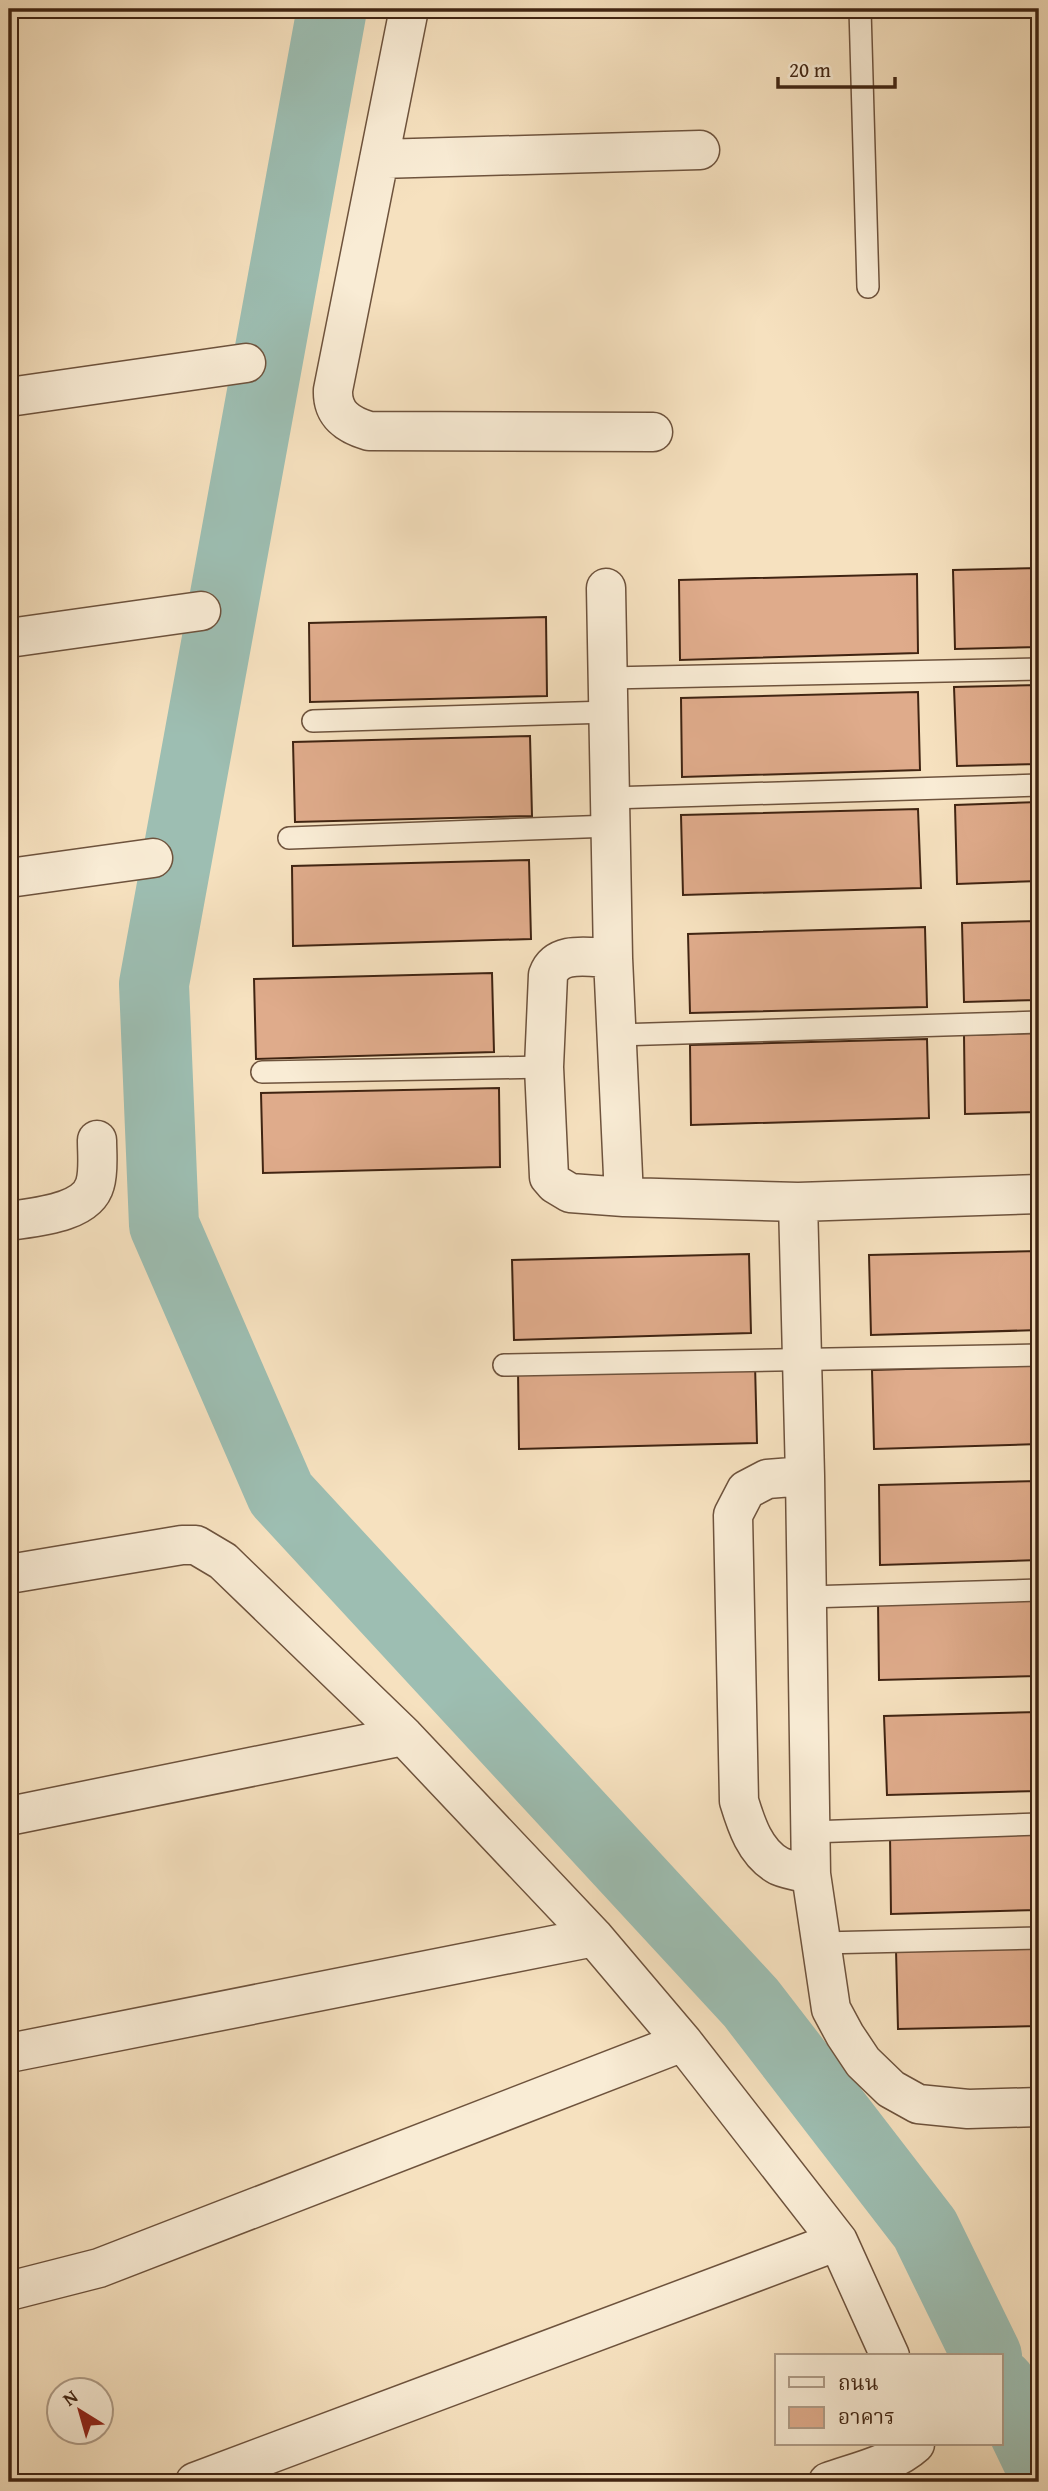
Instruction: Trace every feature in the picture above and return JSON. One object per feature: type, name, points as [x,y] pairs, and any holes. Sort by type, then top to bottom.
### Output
[{"type":"street","points":[[409,9],[333,390],[332,400],[340,416],[353,426],[369,431],[653,432]]},
{"type":"street","points":[[379,159],[700,150]]},
{"type":"street","points":[[9,397],[247,363]]},
{"type":"street","points":[[606,588],[613,958],[624,1197]]},
{"type":"street","points":[[9,638],[201,611]]},
{"type":"street","points":[[9,878],[153,858]]},
{"type":"street","points":[[613,958],[565,957],[556,961],[548,975],[544,1067],[549,1177],[570,1193],[798,1202],[1039,1194]]},
{"type":"street","points":[[9,1221],[58,1214],[82,1202],[95,1186],[97,1140]]},
{"type":"street","points":[[798,1202],[811,1874],[831,2009],[863,2062],[891,2089],[918,2104],[968,2109],[1039,2107]]},
{"type":"street","points":[[805,1476],[767,1479],[746,1490],[733,1515],[733,1529],[739,1801],[747,1828],[763,1853],[779,1866],[811,1874]]},
{"type":"street","points":[[9,1574],[181,1545],[196,1545],[223,1561],[404,1736],[594,1937],[682,2042],[838,2241],[889,2354]]},
{"type":"street","points":[[9,1816],[404,1736]]},
{"type":"street","points":[[9,2053],[594,1937]]},
{"type":"street","points":[[9,2291],[99,2267],[682,2042]]},
{"type":"street","points":[[195,2482],[838,2241]]},
{"type":"street","points":[[828,2482],[888,2460],[913,2446]]},
{"type":"lane","points":[[860,9],[868,287]]},
{"type":"lane","points":[[313,720],[608,695],[1039,669]]},
{"type":"lane","points":[[289,838],[610,812],[1039,785]]},
{"type":"lane","points":[[617,1035],[1039,1022]]},
{"type":"lane","points":[[262,1072],[544,1067]]},
{"type":"lane","points":[[504,1365],[1039,1354]]},
{"type":"lane","points":[[807,1597],[1039,1590]]},
{"type":"lane","points":[[810,1832],[1039,1824]]},
{"type":"lane","points":[[821,1943],[1039,1938]]},
{"type":"building","points":[[1039,568],[1039,647],[955,649],[953,570]]},
{"type":"building","points":[[917,574],[918,653],[680,660],[679,580]]},
{"type":"building","points":[[546,617],[547,696],[310,702],[309,623]]},
{"type":"building","points":[[1039,685],[1039,764],[957,766],[954,687]]},
{"type":"building","points":[[918,692],[920,770],[682,777],[681,698]]},
{"type":"building","points":[[530,736],[532,816],[295,822],[293,742]]},
{"type":"building","points":[[1039,802],[1039,881],[957,884],[955,805]]},
{"type":"building","points":[[918,809],[921,888],[683,895],[681,815]]},
{"type":"building","points":[[529,860],[531,939],[293,946],[292,866]]},
{"type":"building","points":[[1039,921],[1039,1000],[964,1002],[962,923]]},
{"type":"building","points":[[925,927],[927,1007],[690,1013],[688,934]]},
{"type":"building","points":[[492,973],[494,1052],[256,1059],[254,979]]},
{"type":"building","points":[[1039,1033],[1039,1112],[965,1114],[964,1035]]},
{"type":"building","points":[[927,1039],[929,1118],[691,1125],[690,1045]]},
{"type":"building","points":[[499,1088],[500,1167],[263,1173],[261,1093]]},
{"type":"building","points":[[1039,1251],[1039,1330],[871,1335],[869,1255]]},
{"type":"building","points":[[749,1254],[751,1333],[514,1340],[512,1260]]},
{"type":"building","points":[[755,1364],[757,1443],[519,1449],[518,1370]]},
{"type":"building","points":[[1039,1365],[1039,1444],[874,1449],[872,1370]]},
{"type":"building","points":[[1039,1481],[1039,1560],[880,1565],[879,1485]]},
{"type":"building","points":[[1039,1596],[1039,1676],[879,1680],[878,1601]]},
{"type":"building","points":[[1039,1712],[1039,1791],[887,1795],[884,1716]]},
{"type":"building","points":[[1039,1831],[1039,1910],[891,1914],[890,1835]]},
{"type":"building","points":[[1039,1946],[1039,2026],[898,2029],[896,1950]]},
{"type":"waterway","points":[[332,9],[154,984],[164,1225],[281,1494],[751,2003],[925,2229],[986,2354]]},
{"type":"waterway","points":[[1002,2386],[1039,2463]]}]
